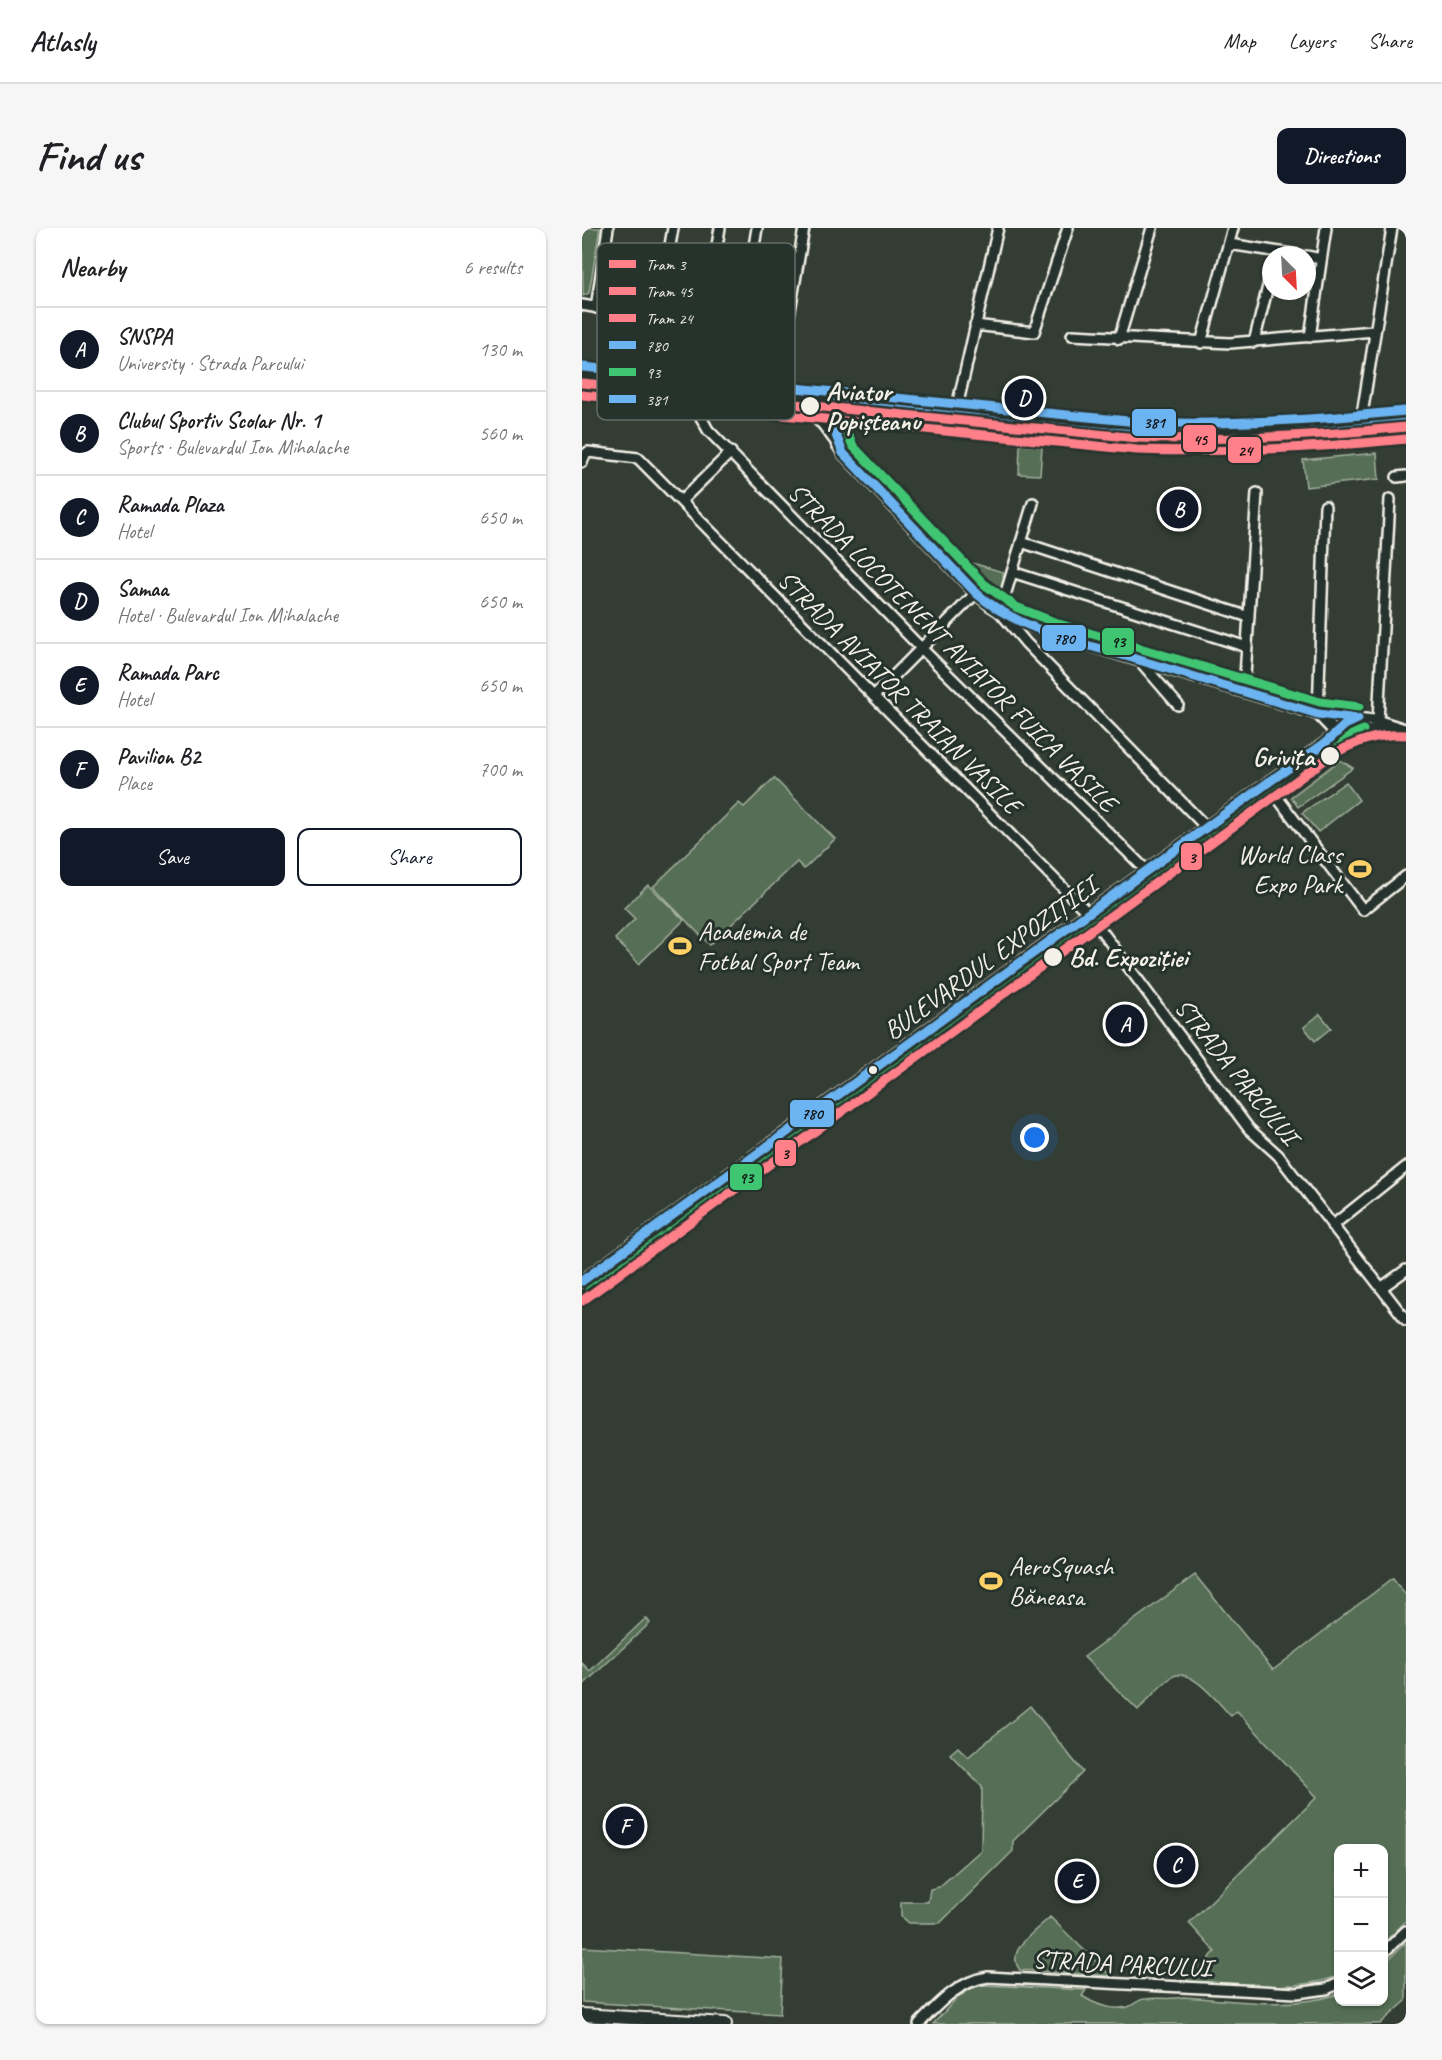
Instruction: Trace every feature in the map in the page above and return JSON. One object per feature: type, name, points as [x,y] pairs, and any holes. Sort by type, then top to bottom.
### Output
[{"type":"main road","points":[[582,379],[597,380]]},
{"type":"main road","points":[[582,390],[597,391]]},
{"type":"main road","points":[[795,402],[1114,444],[1170,447],[1263,446],[1359,433],[1406,423]]},
{"type":"main road","points":[[795,411],[811,414],[840,410]]},
{"type":"main road","points":[[1359,433],[1406,434]]},
{"type":"main road","points":[[582,2015],[725,2024]]},
{"type":"street","points":[[606,243],[608,228]]},
{"type":"street","points":[[670,243],[673,228]]},
{"type":"street","points":[[717,243],[720,228]]},
{"type":"street","points":[[755,243],[757,228]]},
{"type":"street","points":[[795,281],[804,228]]},
{"type":"street","points":[[954,422],[999,228]]},
{"type":"street","points":[[975,325],[1035,332],[1068,228]]},
{"type":"street","points":[[1119,339],[1152,228]]},
{"type":"street","points":[[1201,343],[1233,228]]},
{"type":"street","points":[[1310,337],[1326,228]]},
{"type":"street","points":[[1359,433],[1392,228]]},
{"type":"street","points":[[1228,244],[1262,250]]},
{"type":"street","points":[[1316,258],[1321,259]]},
{"type":"street","points":[[1254,342],[1264,300]]},
{"type":"street","points":[[582,305],[596,308],[597,301]]},
{"type":"street","points":[[1072,335],[1201,343],[1254,342],[1374,331]]},
{"type":"street","points":[[836,442],[840,410]]},
{"type":"street","points":[[840,410],[845,444],[843,453]]},
{"type":"street","points":[[811,414],[823,424],[843,453],[976,593],[1000,612],[1026,643],[1207,828]]},
{"type":"street","name":"STRADA LOCOTENENT AVIATOR FUICA VASILE","points":[[703,420],[708,430],[921,648],[1147,871]]},
{"type":"street","name":"STRADA AVIATOR TRAIAN VASILE","points":[[582,462],[588,452],[636,456],[1089,914]]},
{"type":"street","points":[[681,501],[730,452]]},
{"type":"street","points":[[1244,691],[1257,493]]},
{"type":"street","points":[[1378,721],[1390,499]]},
{"type":"street","points":[[1000,612],[1033,502]]},
{"type":"street","points":[[1325,506],[1318,714],[1336,733],[1403,729]]},
{"type":"street","points":[[1021,542],[1249,617]]},
{"type":"street","points":[[1012,572],[1247,647]]},
{"type":"street","points":[[874,696],[976,593]]},
{"type":"street","points":[[1000,612],[1038,630],[1318,714],[1378,721],[1403,729]]},
{"type":"street","points":[[1139,660],[1178,705]]},
{"type":"street","points":[[1334,715],[1339,722],[1336,733]]},
{"type":"street","name":"BULEVARDUL EXPOZIȚIEI","points":[[582,1281],[1324,744],[1345,724],[1358,719]]},
{"type":"street","points":[[1267,784],[1363,910],[1406,876]]},
{"type":"street","name":"STRADA PARCULUI","points":[[1089,914],[1249,1129],[1278,1155],[1406,1320]]},
{"type":"street","points":[[1332,1226],[1406,1167]]},
{"type":"street","points":[[1381,1288],[1406,1269]]},
{"type":"street","points":[[1388,1947],[1406,1931]]},
{"type":"street","name":"STRADA PARCULUI","points":[[919,2024],[961,1986],[975,1979],[988,1977],[1297,1993],[1317,1991],[1334,1985]]},
{"type":"green space","points":[[582,228],[600,228],[589,293],[583,296]]},
{"type":"green space","points":[[1020,445],[1042,447],[1040,475],[1019,474]]},
{"type":"green space","points":[[1377,453],[1379,479],[1306,487],[1303,460]]},
{"type":"green space","points":[[972,563],[1003,572],[1004,587],[994,596],[968,570]]},
{"type":"green space","points":[[1340,760],[1353,768],[1298,807],[1291,797]]},
{"type":"green space","points":[[774,778],[835,839],[804,869],[797,862],[710,945],[653,887],[739,803],[744,807]]},
{"type":"green space","points":[[1346,782],[1359,800],[1318,832],[1302,813]]},
{"type":"green space","points":[[648,885],[684,920],[639,964],[615,939],[635,919],[624,908]]},
{"type":"green space","points":[[1320,1014],[1331,1028],[1315,1041],[1304,1027]]},
{"type":"green space","points":[[1195,1575],[1273,1670],[1393,1578],[1406,1595],[1406,1921],[1388,1939],[1388,1844],[1334,1844],[1334,1977],[1283,1986],[1186,1981],[1215,1952],[1189,1923],[1317,1797],[1237,1711],[1231,1716],[1196,1681],[1187,1676],[1172,1677],[1138,1710],[1084,1657]]},
{"type":"green space","points":[[646,1618],[650,1623],[582,1686],[582,1663],[590,1671]]},
{"type":"green space","points":[[1030,1706],[1083,1772],[1013,1841],[1013,1851],[940,1923],[909,1923],[901,1916],[901,1902],[928,1902],[930,1889],[939,1887],[981,1850],[982,1787],[950,1754],[958,1747],[968,1757]]},
{"type":"green space","points":[[1050,1917],[1111,1976],[1020,1970],[1016,1963],[1019,1948]]},
{"type":"green space","points":[[1406,1942],[1406,2001],[1380,2024],[933,2024],[957,1998],[972,1988],[983,1985],[1086,1990],[1082,1996],[1110,2008],[1128,2007],[1143,1999],[1155,1998],[1184,1997],[1282,2003],[1301,2002],[1334,1995],[1334,2006],[1388,2006],[1388,1960]]},
{"type":"green space","points":[[582,1947],[783,1959],[780,2014],[582,2002]]},
{"type":"tram line","name":"45","points":[[582,383],[597,384]]},
{"type":"tram line","name":"24","points":[[582,395],[597,396]]},
{"type":"tram line","name":"45","points":[[795,404],[1137,438],[1272,437],[1406,427]]},
{"type":"tram line","name":"24","points":[[795,416],[1137,450],[1272,449],[1406,439]]},
{"type":"tram line","name":"3","points":[[582,1301],[1330,756],[1366,740],[1385,735],[1406,735]]},
{"type":"transit line","name":"381","points":[[583,367],[597,368]]},
{"type":"transit line","name":"381","points":[[795,388],[1138,422],[1272,421],[1405,411]]},
{"type":"transit line","name":"780","points":[[1358,719],[1318,714],[1075,642],[1013,618],[976,593],[843,453],[836,435],[834,404],[1092,431],[1207,437],[1321,431],[1406,423]]},
{"type":"transit line","name":"93","points":[[1359,707],[1320,702],[1059,624],[1016,607],[984,584],[853,446],[847,433],[846,417],[1095,443],[1206,449],[1264,447],[1406,435]]},
{"type":"transit line","name":"780","points":[[582,1281],[1324,744],[1345,725],[1358,719]]},
{"type":"transit line","name":"93","points":[[589,1291],[1331,754],[1352,735],[1363,730]]},
{"type":"place","name":"Samaa","points":[[1024,398]]},
{"type":"place","name":"Aviator Popișteanu","points":[[810,406]]},
{"type":"place","name":"Clubul Sportiv Scolar Nr. 1","points":[[1179,509]]},
{"type":"place","name":"Grivița","points":[[1330,756]]},
{"type":"place","name":"World Class Expo Park","points":[[1360,869]]},
{"type":"place","name":"Academia de Fotbal Sport Team","points":[[680,946]]},
{"type":"place","name":"Bd. Expoziției","points":[[1053,957]]},
{"type":"place","name":"SNSPA","points":[[1125,1024]]},
{"type":"place","name":"AeroSquash Băneasa","points":[[991,1581]]},
{"type":"place","name":"Pavilion B2","points":[[625,1826]]},
{"type":"place","name":"Ramada Plaza","points":[[1176,1865]]},
{"type":"place","name":"Ramada Parc","points":[[1077,1881]]}]
